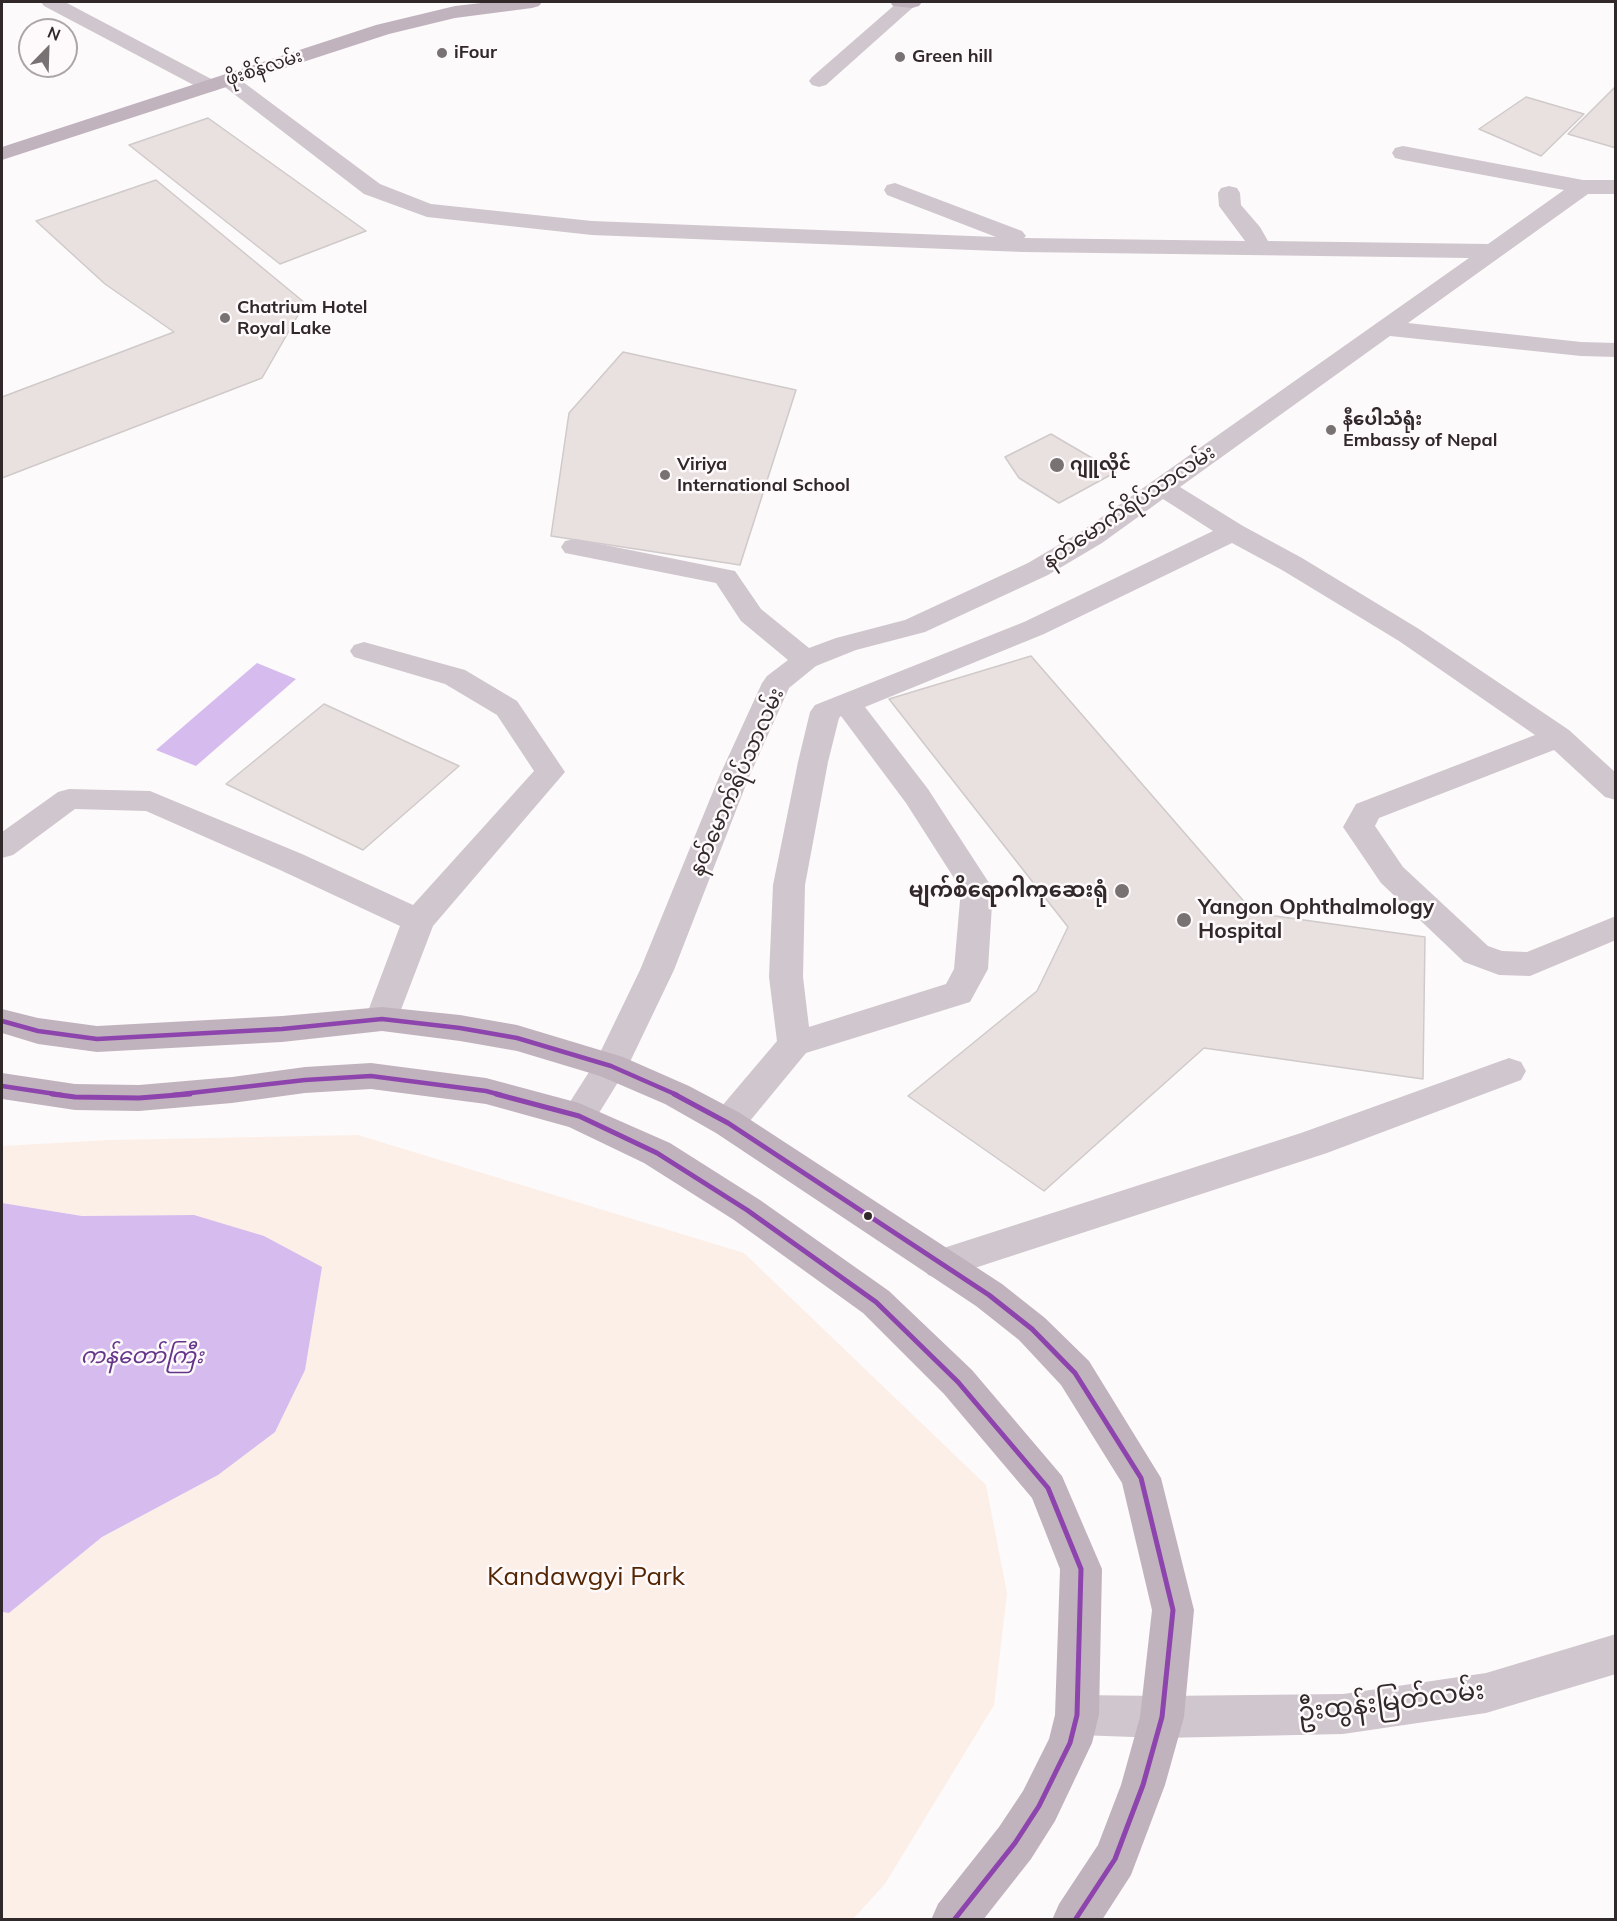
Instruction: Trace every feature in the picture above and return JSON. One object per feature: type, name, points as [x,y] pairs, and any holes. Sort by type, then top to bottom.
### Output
[{"type":"main road","name":"ဖိုးစိန်လမ်း","points":[[2,154],[383,29],[455,12],[532,2]]},
{"type":"main road","points":[[900,2],[910,2]]},
{"type":"main road","points":[[2,1021],[38,1031],[97,1039],[282,1029],[382,1019],[460,1028],[517,1038],[611,1066],[677,1095],[728,1123],[989,1295],[1032,1329],[1075,1373],[1141,1478],[1173,1610],[1162,1717],[1143,1785],[1115,1860],[1075,1920]]},
{"type":"main road","points":[[2,1086],[75,1097],[139,1098],[304,1080],[372,1076],[486,1091],[579,1116],[657,1154],[747,1210],[876,1302],[958,1382],[1048,1488],[1081,1569],[1077,1715],[1066,1751],[1039,1806],[1015,1843],[954,1920]]},
{"type":"street","points":[[51,2],[219,83],[372,189],[427,210],[592,228],[1038,245],[1490,251]]},
{"type":"street","points":[[819,81],[910,2]]},
{"type":"street","points":[[1403,153],[1582,187],[1616,187]]},
{"type":"street","name":"နတ်မောက်ရိပ်သာလမ်း","points":[[579,1116],[611,1066],[657,970],[734,777],[777,683],[806,660],[846,644],[915,626],[1038,569],[1092,537],[1582,187]]},
{"type":"street","points":[[896,190],[1038,245]]},
{"type":"street","points":[[1229,193],[1230,206],[1252,232],[1260,249]]},
{"type":"street","points":[[1384,328],[1581,349],[1616,350]]},
{"type":"street","points":[[1162,487],[1233,532],[1292,564],[1408,635],[1558,737],[1616,790]]},
{"type":"street","points":[[794,1044],[786,977],[789,885],[825,712],[1034,628],[1233,532]]},
{"type":"street","points":[[575,547],[725,578],[751,615],[806,660]]},
{"type":"street","points":[[363,651],[455,677],[507,708],[550,772],[418,921],[382,1019]]},
{"type":"street","points":[[728,1123],[794,1044],[958,993],[970,969],[977,889],[917,796],[847,703]]},
{"type":"street","points":[[1558,737],[1367,811],[1359,828],[1392,875],[1476,954],[1499,963],[1530,964],[1616,927]]},
{"type":"street","points":[[2,847],[69,799],[150,801],[291,862],[418,921]]},
{"type":"street","points":[[941,1264],[1314,1143],[1509,1071]]},
{"type":"street","name":"ဦးထွန်းမြတ်လမ်း","points":[[1077,1715],[1162,1717],[1354,1712],[1486,1693],[1616,1654]]},
{"type":"green space","name":"Kandawgyi Park","points":[[358,1135],[744,1253],[986,1485],[1007,1593],[994,1705],[885,1884],[852,1920],[2,1919],[2,1612],[9,1613],[102,1537],[218,1475],[194,1215],[82,1216],[2,1203],[2,1146],[109,1140]]},
{"type":"water","points":[[257,663],[296,679],[196,766],[156,750]]},
{"type":"water","name":"ကန်တော်ကြီး","points":[[2,1203],[82,1216],[194,1215],[264,1236],[322,1267],[305,1370],[275,1432],[218,1475],[102,1537],[9,1613],[2,1612]]},
{"type":"building","points":[[1616,86],[1616,148],[1568,134]]},
{"type":"building","points":[[1526,97],[1584,114],[1541,156],[1479,129]]},
{"type":"building","points":[[208,118],[366,231],[280,264],[129,145]]},
{"type":"building","name":"Chatrium Hotel Royal Lake","points":[[156,180],[305,303],[262,378],[2,478],[2,397],[174,332],[105,284],[36,221]]},
{"type":"building","name":"Viriya International School","points":[[623,352],[796,390],[740,565],[551,536],[569,413]]},
{"type":"building","name":"ဂျူလိုင်","points":[[1051,434],[1116,472],[1059,503],[1019,478],[1005,457]]},
{"type":"building","name":"Yangon Ophthalmology Hospital","points":[[1031,656],[1254,913],[1425,937],[1423,1079],[1204,1048],[1044,1191],[908,1096],[1037,991],[1068,927],[889,699]]},
{"type":"building","points":[[324,704],[459,766],[363,850],[226,784]]},
{"type":"transit line","points":[[2,1021],[38,1031],[97,1039],[282,1029],[382,1019],[460,1028],[517,1038],[611,1066],[677,1095],[728,1123],[989,1295],[1032,1329],[1075,1373],[1141,1478],[1173,1610],[1162,1717],[1143,1785],[1115,1859],[1075,1920]]},
{"type":"transit line","points":[[2,1086],[75,1097],[139,1098],[232,1090],[305,1080],[371,1076],[486,1091],[579,1116],[657,1153],[747,1210],[876,1302],[958,1382],[1048,1488],[1081,1569],[1077,1715],[1070,1743],[1039,1806],[1015,1843],[954,1920]]},
{"type":"place","name":"iFour","points":[[442,53]]},
{"type":"place","name":"Green hill","points":[[900,57]]},
{"type":"place","name":"Chatrium Hotel Royal Lake","points":[[225,318]]},
{"type":"place","name":"နီပေါသံရုံး Embassy of Nepal","points":[[1331,430]]},
{"type":"place","name":"ဂျူလိုင်","points":[[1057,465]]},
{"type":"place","name":"Viriya International School","points":[[665,475]]},
{"type":"place","name":"မျက်စိရောဂါကုဆေးရုံ","points":[[1122,891]]},
{"type":"place","name":"Yangon Ophthalmology Hospital","points":[[1184,920]]}]
